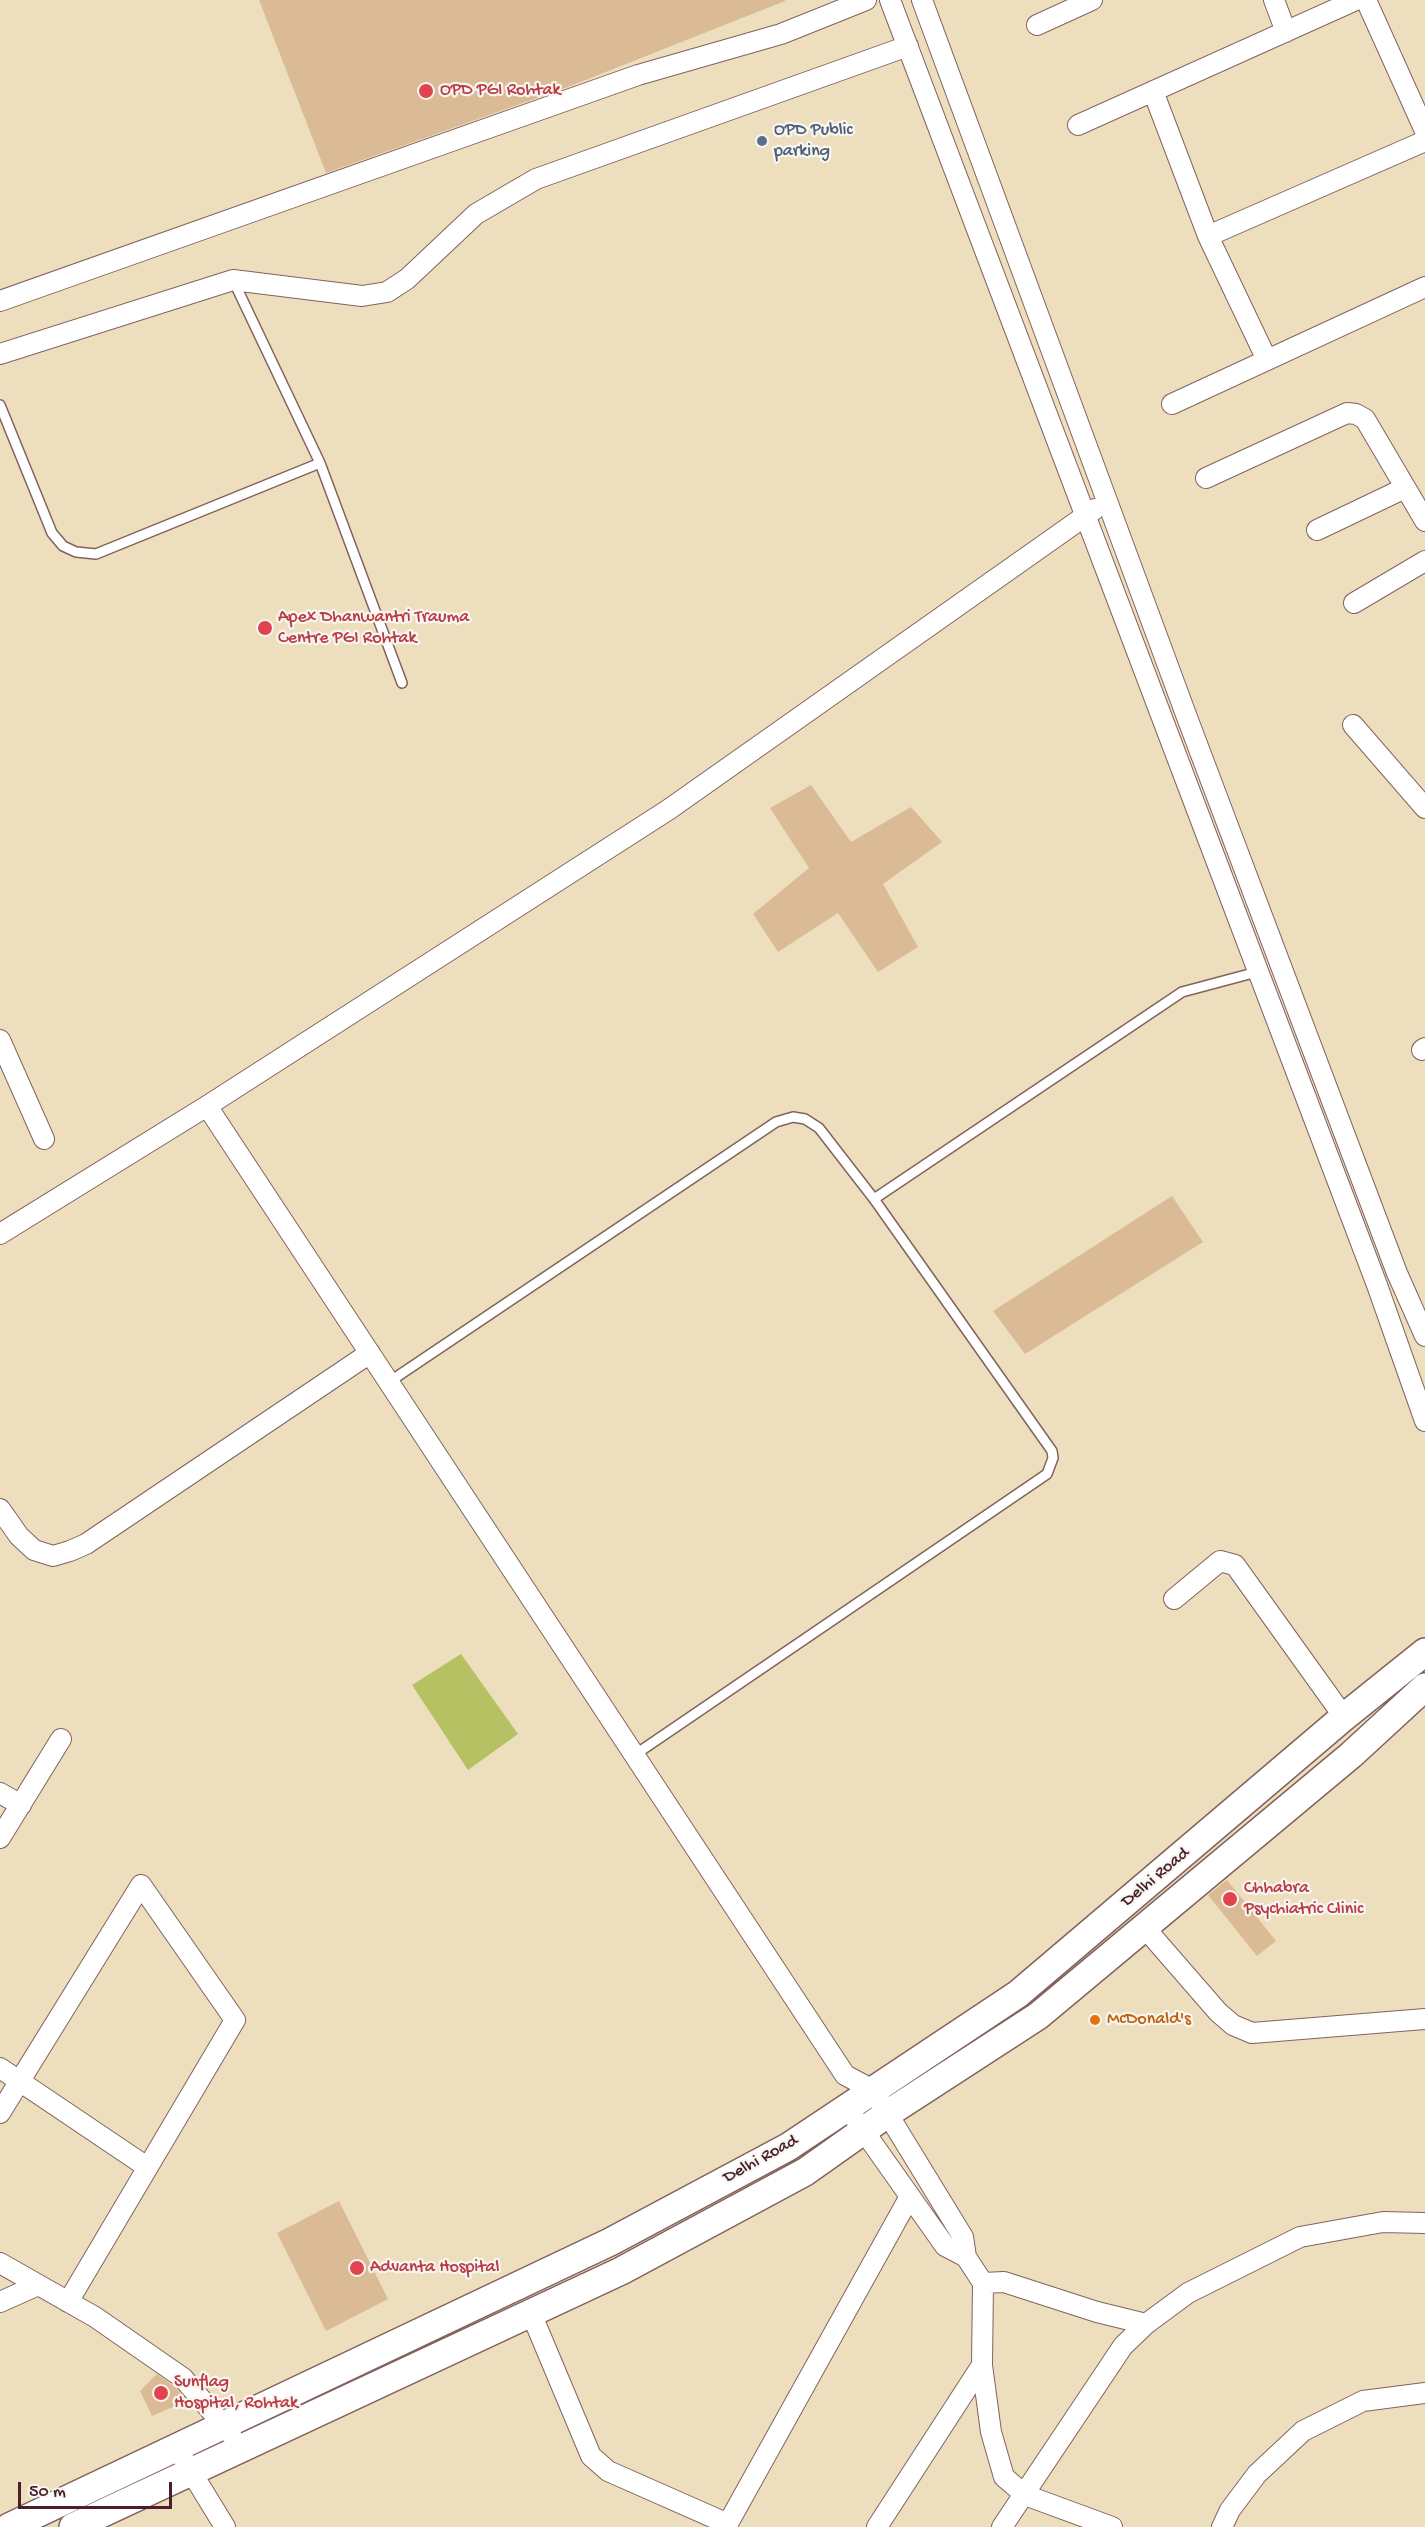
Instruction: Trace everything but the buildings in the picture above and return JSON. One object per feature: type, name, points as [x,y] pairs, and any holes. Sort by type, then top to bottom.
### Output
[{"type":"main road","name":"Delhi Road","points":[[9,2527],[610,2242],[788,2147],[1018,1994],[1344,1717],[1425,1652]]},
{"type":"main road","name":"Delhi Road","points":[[73,2527],[621,2271],[805,2172],[887,2114],[1038,2016],[1351,1755],[1425,1687]]},
{"type":"street","points":[[0,301],[638,75],[781,33],[866,0]]},
{"type":"street","points":[[890,0],[1165,732],[1385,1307],[1425,1421]]},
{"type":"street","points":[[922,0],[1188,720],[1398,1273],[1425,1336]]},
{"type":"street","points":[[1036,25],[1092,0]]},
{"type":"street","points":[[1274,0],[1286,32]]},
{"type":"street","points":[[1078,125],[1356,0]]},
{"type":"street","points":[[1366,0],[1425,131]]},
{"type":"street","points":[[0,354],[233,280],[362,296],[387,292],[407,279],[476,214],[536,179],[908,46]]},
{"type":"street","points":[[1153,91],[1208,236],[1266,360]]},
{"type":"street","points":[[1208,236],[1425,141]]},
{"type":"street","points":[[1172,404],[1425,286]]},
{"type":"street","points":[[1206,478],[1347,413],[1365,419],[1425,522]]},
{"type":"street","points":[[1317,530],[1405,488]]},
{"type":"street","points":[[0,1234],[207,1106],[668,810],[1107,501]]},
{"type":"street","points":[[1354,603],[1425,561]]},
{"type":"street","points":[[1165,732],[1188,720]]},
{"type":"street","points":[[1353,725],[1425,808]]},
{"type":"street","points":[[0,1040],[44,1139]]},
{"type":"street","points":[[207,1106],[636,1754],[845,2075],[873,2090],[963,2237],[966,2257],[983,2283],[982,2365],[996,2456],[1004,2477],[1025,2494],[1112,2527]]},
{"type":"street","points":[[0,1509],[19,1536],[34,1550],[53,1556],[70,1551],[86,1544],[370,1353]]},
{"type":"street","points":[[1174,1599],[1220,1560],[1235,1565],[1344,1717]]},
{"type":"street","points":[[0,1838],[61,1739]]},
{"type":"street","points":[[0,1792],[21,1804]]},
{"type":"street","points":[[0,2113],[141,1885],[235,2020],[68,2302]]},
{"type":"street","points":[[1145,1928],[1218,2012],[1233,2025],[1252,2033],[1425,2019]]},
{"type":"street","points":[[0,2068],[147,2167]]},
{"type":"street","points":[[845,2075],[847,2108],[945,2246],[966,2257]]},
{"type":"street","points":[[531,2313],[591,2456],[608,2471],[727,2526],[909,2198]]},
{"type":"street","points":[[1007,2525],[1123,2346],[1146,2324],[1188,2294],[1300,2236],[1383,2222],[1425,2223]]},
{"type":"street","points":[[0,2263],[68,2302],[183,2378],[225,2424],[240,2449]]},
{"type":"street","points":[[983,2283],[1004,2282],[1097,2312],[1146,2324]]},
{"type":"street","points":[[0,2302],[38,2285]]},
{"type":"street","points":[[877,2527],[982,2365]]},
{"type":"street","points":[[1222,2527],[1230,2510],[1257,2474],[1303,2431],[1364,2401],[1425,2393]]},
{"type":"street","points":[[177,2448],[225,2527]]},
{"type":"lane","points":[[233,280],[320,463],[402,683]]},
{"type":"lane","points":[[0,405],[52,533],[63,546],[76,552],[96,554],[320,463]]},
{"type":"lane","points":[[874,1199],[1182,992],[1257,972]]},
{"type":"lane","points":[[390,1382],[776,1122],[793,1117],[805,1119],[819,1128],[874,1199],[1052,1451],[1047,1474],[636,1754]]},
{"type":"green space","points":[[461,1654],[518,1734],[468,1770],[412,1685]]},
{"type":"place","name":"OPD PGI Rohtak","points":[[426,91]]},
{"type":"place","name":"OPD Public parking","points":[[762,141]]},
{"type":"place","name":"Apex Dhanwantri Trauma Centre PGI Rohtak","points":[[265,628]]},
{"type":"place","name":"Chhabra Psychiatric Clinic","points":[[1230,1899]]},
{"type":"place","name":"McDonald's","points":[[1095,2020]]},
{"type":"place","name":"Advanta Hospital","points":[[357,2268]]},
{"type":"place","name":"Sunflag Hospital, Rohtak","points":[[161,2393]]}]
